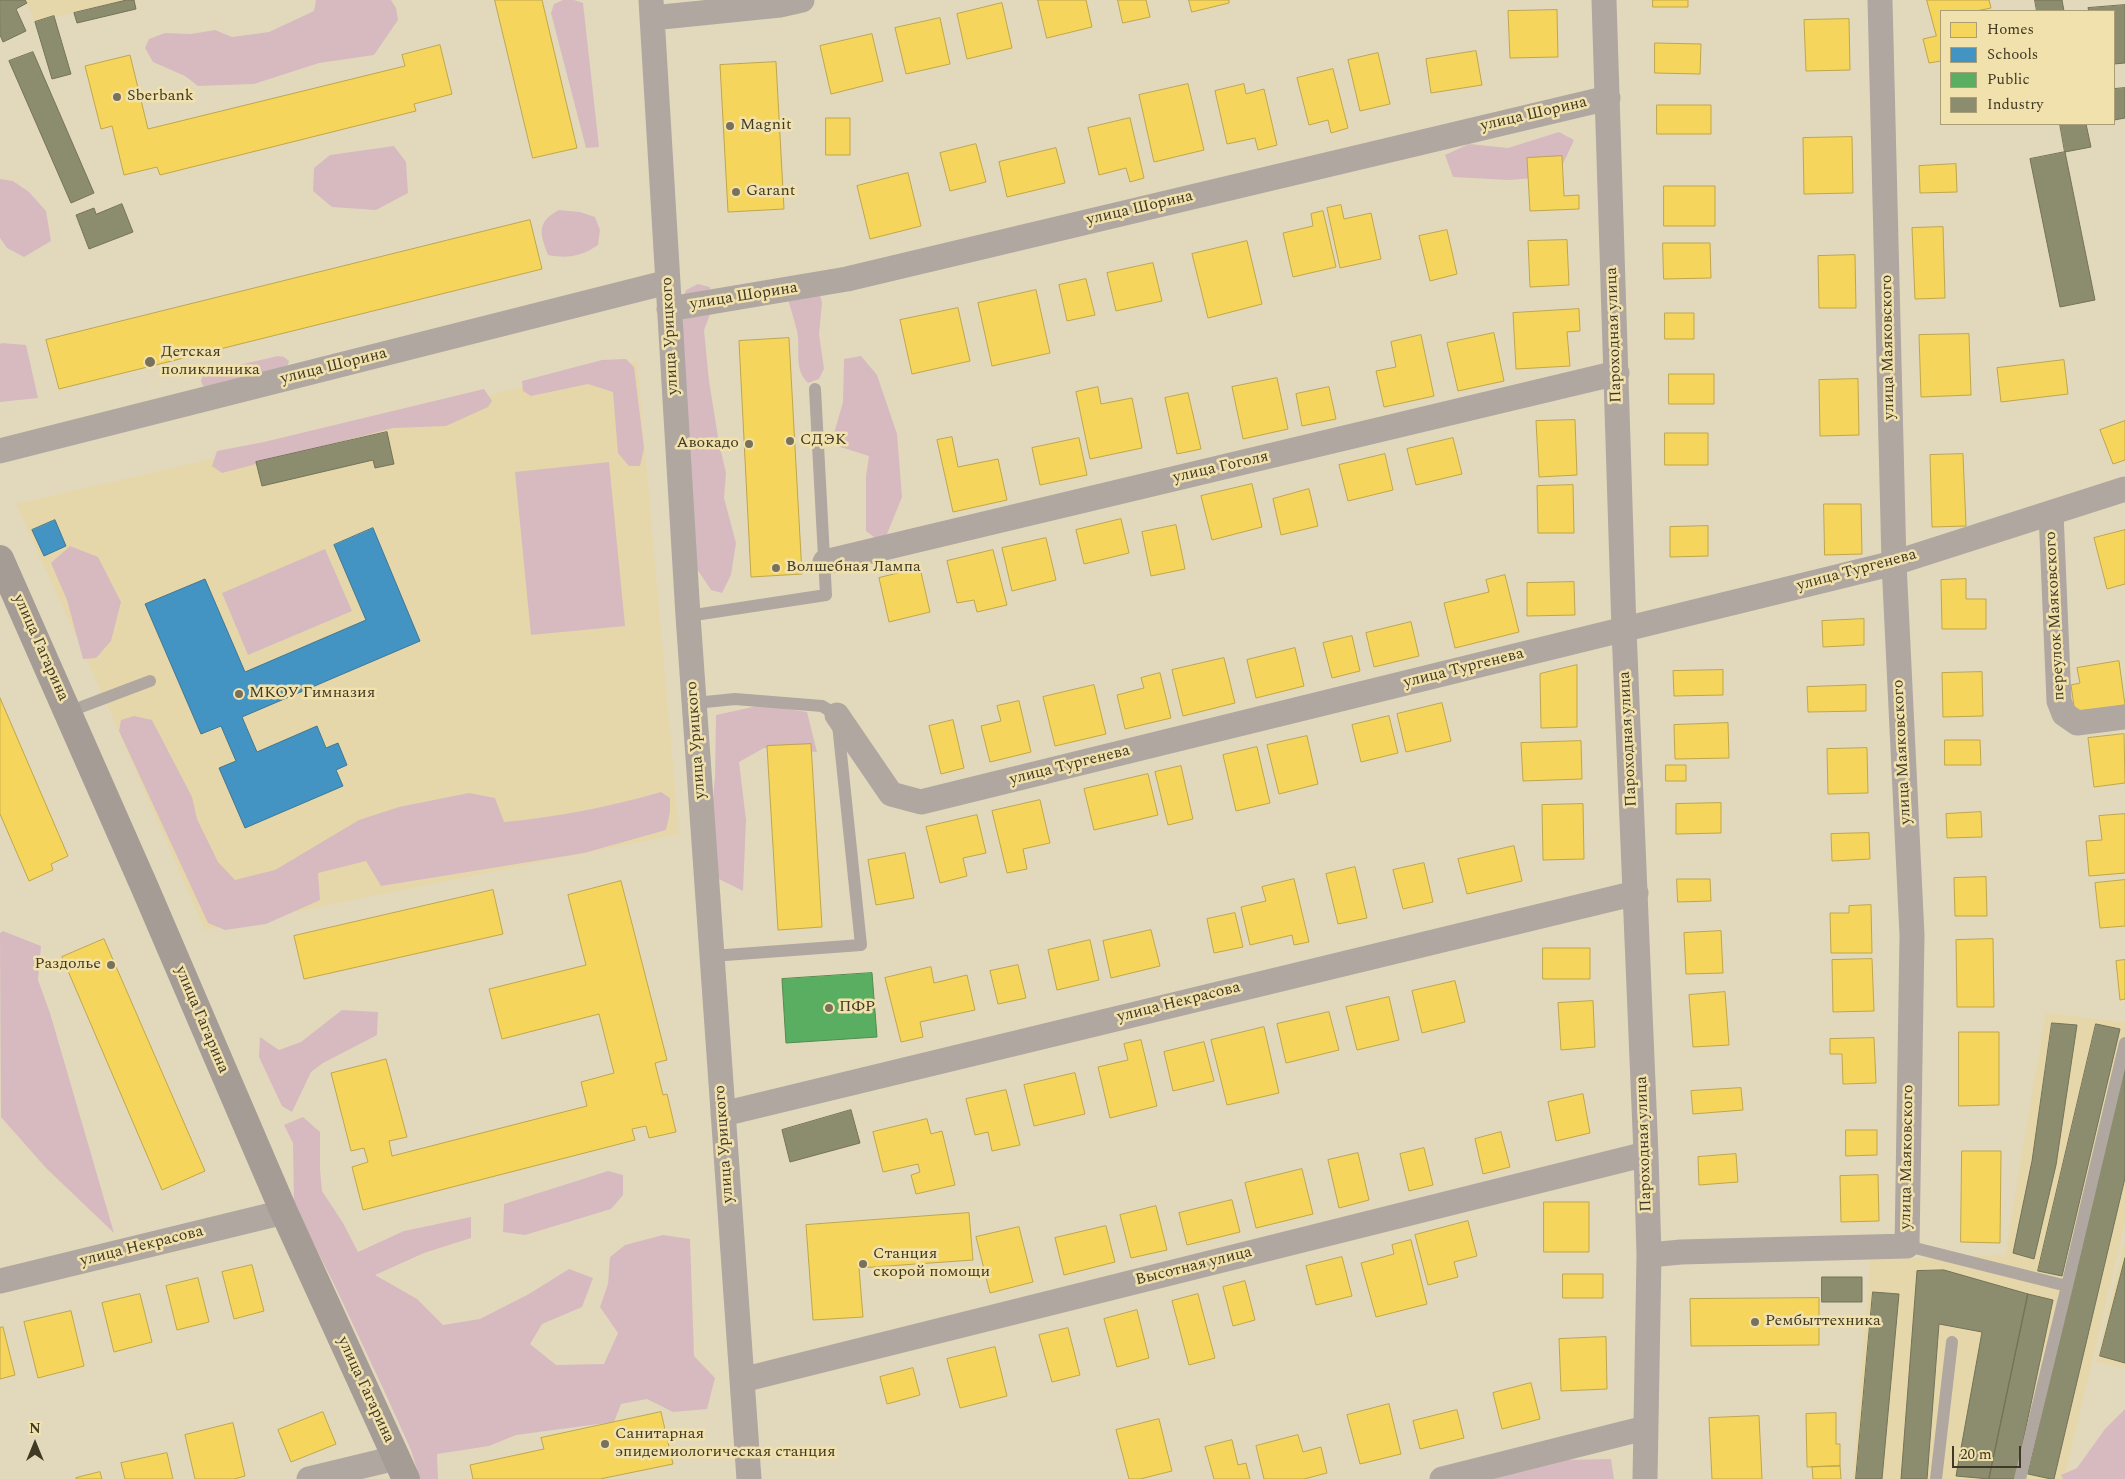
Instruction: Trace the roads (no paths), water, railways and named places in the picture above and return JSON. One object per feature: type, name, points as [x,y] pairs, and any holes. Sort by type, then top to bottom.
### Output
[{"type":"street","points":[[651,9],[780,4],[802,0]]},
{"type":"street","name":"Пароходная улица","points":[[1604,0],[1624,630],[1649,1255],[1645,1428],[1646,1479]]},
{"type":"street","name":"улица Маяковского","points":[[1649,1255],[1681,1252],[1907,1246],[1912,935],[1894,563],[1880,0]]},
{"type":"street","name":"улица Урицкого","points":[[651,9],[688,616],[749,1479]]},
{"type":"street","name":"улица Шорина","points":[[669,309],[847,279],[1608,98]]},
{"type":"street","name":"улица Шорина","points":[[0,452],[668,282]]},
{"type":"street","name":"улица Гоголя","points":[[825,562],[1617,373]]},
{"type":"street","name":"улица Тургенева","points":[[837,715],[891,794],[921,802],[1894,563],[2125,489]]},
{"type":"street","name":"переулок Маяковского","points":[[2050,513],[2059,701],[2061,708],[2064,714],[2077,723],[2125,717]]},
{"type":"street","name":"улица Гагарина","points":[[0,559],[284,1212],[401,1469]]},
{"type":"street","name":"улица Некрасова","points":[[723,1114],[1636,893]]},
{"type":"street","name":"Высотная улица","points":[[742,1380],[1646,1154]]},
{"type":"street","name":"улица Некрасова","points":[[0,1281],[284,1212]]},
{"type":"street","points":[[1442,1479],[1645,1428]]},
{"type":"street","points":[[309,1479],[401,1469]]},
{"type":"lane","points":[[688,616],[826,595],[815,389]]},
{"type":"lane","points":[[68,712],[150,681]]},
{"type":"lane","points":[[695,703],[735,699],[822,706],[837,715],[861,945],[712,956]]},
{"type":"lane","points":[[2020,1479],[2125,1044]]},
{"type":"lane","points":[[1907,1246],[2067,1286]]},
{"type":"lane","points":[[1936,1479],[1952,1342]]},
{"type":"place","name":"Sberbank","points":[[117,97]]},
{"type":"place","name":"Magnit","points":[[730,126]]},
{"type":"place","name":"Garant","points":[[736,192]]},
{"type":"place","name":"Детская поликлиника","points":[[150,362]]},
{"type":"place","name":"СДЭК","points":[[790,441]]},
{"type":"place","name":"Авокадо","points":[[749,444]]},
{"type":"place","name":"Волшебная Лампа","points":[[776,568]]},
{"type":"place","name":"МКОУ Гимназия","points":[[239,694]]},
{"type":"place","name":"Раздолье","points":[[111,965]]},
{"type":"place","name":"ПФР","points":[[829,1008]]},
{"type":"place","name":"Станция скорой помощи","points":[[863,1264]]},
{"type":"place","name":"Рембыттехника","points":[[1755,1322]]},
{"type":"place","name":"Санитарная эпидемиологическая станция","points":[[605,1444]]}]
